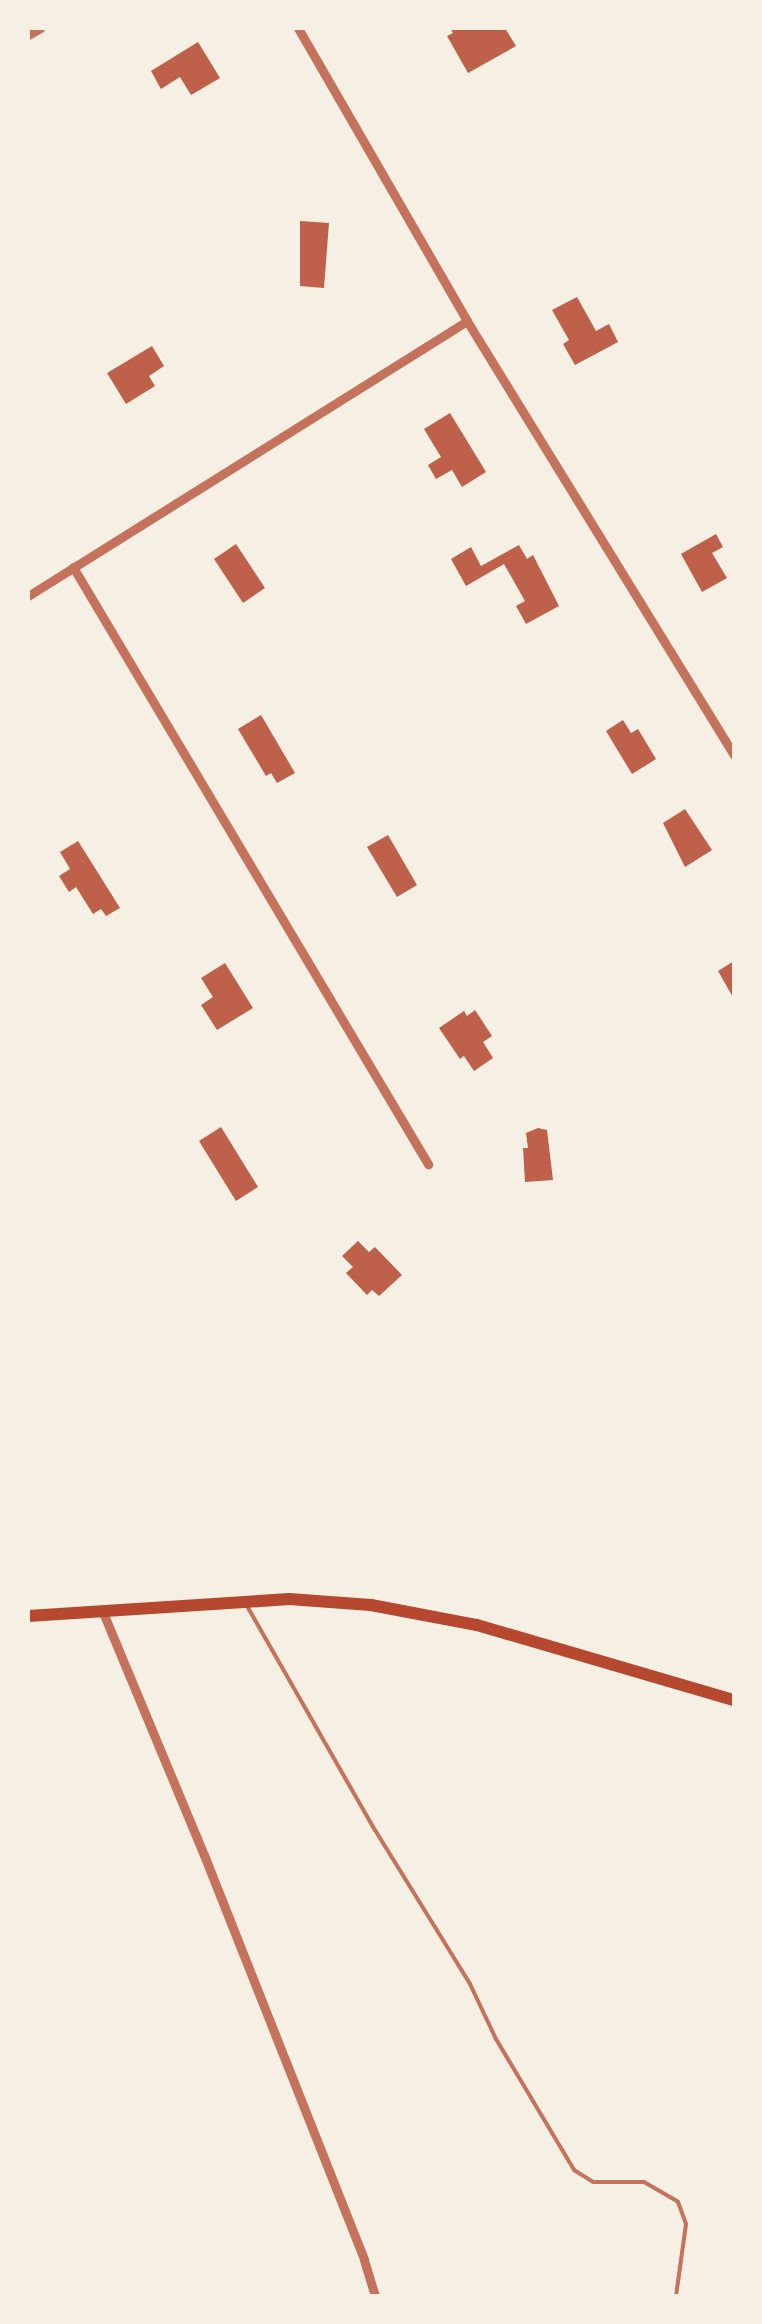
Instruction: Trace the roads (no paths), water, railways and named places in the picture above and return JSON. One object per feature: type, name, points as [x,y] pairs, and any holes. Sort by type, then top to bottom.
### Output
[{"type":"main road","points":[[28,1616],[244,1602],[328,1601],[441,1616],[734,1700]]},
{"type":"street","points":[[28,35],[40,28]]},
{"type":"street","points":[[298,28],[467,321],[734,755]]},
{"type":"street","points":[[28,596],[467,321]]},
{"type":"street","points":[[73,567],[428,1164]]},
{"type":"street","points":[[102,1610],[204,1855],[375,2296]]},
{"type":"lane","points":[[244,1602],[375,1830],[470,1984],[496,2040],[574,2170],[593,2182],[623,2178],[644,2182],[678,2202],[686,2224],[676,2296]]}]
